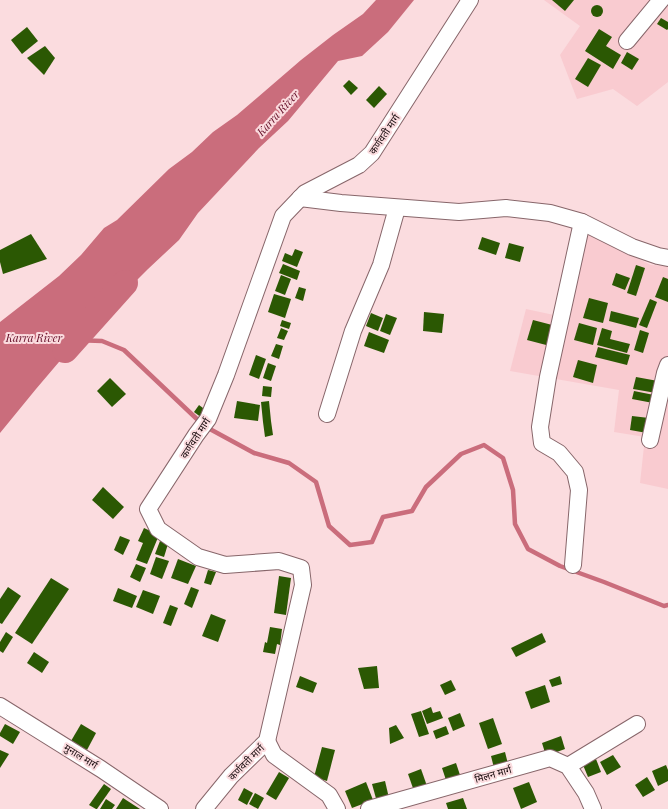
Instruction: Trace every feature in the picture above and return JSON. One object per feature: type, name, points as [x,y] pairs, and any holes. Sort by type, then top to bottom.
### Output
[{"type":"street","name":"कर्णवती मार्ग","points":[[204,809],[231,776],[267,740],[303,585],[301,568],[279,561],[225,565],[198,557],[158,529],[148,509],[208,419],[226,375],[283,216],[305,193],[359,164],[372,153],[470,0]]},
{"type":"street","points":[[627,41],[661,0]]},
{"type":"street","points":[[300,198],[397,208],[459,212],[506,208],[550,213],[582,222],[632,247],[668,258]]},
{"type":"street","points":[[327,414],[353,331],[381,266],[397,208]]},
{"type":"street","points":[[573,565],[579,490],[575,472],[559,453],[542,443],[540,427],[548,377],[582,222]]},
{"type":"street","points":[[650,440],[668,365]]},
{"type":"street","name":"मुनाल मार्ग","points":[[0,706],[101,769],[160,809]]},
{"type":"street","points":[[593,809],[586,793],[568,766],[637,724]]},
{"type":"street","points":[[267,740],[274,754],[329,795],[337,809]]},
{"type":"street","name":"मिलन मार्ग","points":[[369,809],[550,758],[568,766]]},
{"type":"shaded area","points":[[544,0],[668,0],[668,82],[637,106],[613,89],[577,99],[560,55],[580,26]]},
{"type":"shaded area","points":[[585,232],[651,265],[668,266],[668,489],[640,483],[645,437],[614,432],[619,390],[510,371],[526,309],[568,318]]},
{"type":"water","name":"Karra River","points":[[376,0],[414,0],[388,32],[362,56],[338,61],[288,121],[259,148],[198,213],[179,240],[109,308],[96,311],[90,317],[87,329],[0,433],[0,322],[59,276],[81,255],[104,228],[117,220],[169,169],[192,152],[213,132],[237,115],[301,60],[363,14]]},
{"type":"building","points":[[552,0],[574,0],[565,11]]},
{"type":"building","points":[[597,5],[601,7],[603,11],[601,15],[597,17],[593,15],[591,11],[593,7]]},
{"type":"building","points":[[661,18],[668,22],[667,30],[657,24]]},
{"type":"building","points":[[27,27],[38,41],[22,54],[11,40]]},
{"type":"building","points":[[599,29],[612,37],[606,46],[621,55],[613,69],[585,51]]},
{"type":"building","points":[[45,46],[55,58],[44,75],[27,58]]},
{"type":"building","points":[[627,52],[639,59],[632,70],[621,63]]},
{"type":"building","points":[[588,58],[601,65],[588,87],[575,79]]},
{"type":"building","points":[[349,80],[358,88],[351,95],[343,86]]},
{"type":"building","points":[[379,86],[387,94],[374,108],[366,100]]},
{"type":"building","points":[[31,234],[47,259],[3,274],[0,262],[0,250]]},
{"type":"building","points":[[482,237],[500,243],[496,255],[478,249]]},
{"type":"building","points":[[509,243],[524,247],[520,262],[505,258]]},
{"type":"building","points":[[295,249],[303,252],[297,267],[282,261],[285,253],[292,256]]},
{"type":"building","points":[[283,264],[300,271],[297,280],[279,273]]},
{"type":"building","points":[[636,265],[645,268],[636,296],[627,293]]},
{"type":"building","points":[[616,273],[630,278],[625,290],[612,285]]},
{"type":"building","points":[[281,275],[291,279],[285,295],[275,291]]},
{"type":"building","points":[[663,277],[668,279],[668,302],[655,297]]},
{"type":"building","points":[[299,287],[306,289],[303,301],[295,298]]},
{"type":"building","points":[[274,294],[291,299],[285,318],[268,312]]},
{"type":"building","points":[[589,298],[608,303],[603,323],[583,318]]},
{"type":"building","points":[[650,299],[657,302],[647,328],[639,325]]},
{"type":"building","points":[[611,311],[639,318],[636,328],[609,321]]},
{"type":"building","points":[[424,312],[444,314],[442,333],[423,331]]},
{"type":"building","points":[[371,313],[383,318],[378,331],[366,326]]},
{"type":"building","points":[[386,314],[397,318],[390,335],[380,331]]},
{"type":"building","points":[[282,320],[291,323],[289,329],[280,326]]},
{"type":"building","points":[[533,320],[556,326],[550,346],[527,340]]},
{"type":"building","points":[[579,323],[597,328],[593,345],[574,340]]},
{"type":"building","points":[[281,328],[288,331],[284,340],[277,338]]},
{"type":"building","points":[[602,328],[612,331],[610,339],[630,344],[627,353],[597,345]]},
{"type":"building","points":[[640,330],[649,333],[643,353],[634,350]]},
{"type":"building","points":[[369,332],[389,340],[384,353],[364,346]]},
{"type":"building","points":[[276,344],[283,346],[279,359],[271,356]]},
{"type":"building","points":[[598,347],[630,355],[627,365],[595,357]]},
{"type":"building","points":[[256,355],[266,359],[259,379],[249,375]]},
{"type":"building","points":[[578,360],[597,365],[593,383],[573,377]]},
{"type":"building","points":[[268,363],[276,366],[271,381],[263,378]]},
{"type":"building","points":[[636,377],[658,381],[656,393],[633,389]]},
{"type":"building","points":[[110,378],[126,394],[112,407],[97,391]]},
{"type":"building","points":[[263,386],[272,387],[271,397],[262,396]]},
{"type":"building","points":[[634,391],[654,395],[653,403],[632,399]]},
{"type":"building","points":[[237,401],[260,405],[258,421],[234,418]]},
{"type":"building","points":[[269,401],[273,435],[265,437],[261,402]]},
{"type":"building","points":[[199,405],[207,411],[202,418],[194,412]]},
{"type":"building","points":[[632,416],[649,418],[647,433],[630,430]]},
{"type":"building","points":[[103,487],[124,507],[113,519],[92,500]]},
{"type":"building","points":[[144,528],[159,535],[147,564],[136,560],[143,543],[138,541]]},
{"type":"building","points":[[120,536],[130,540],[123,555],[114,550]]},
{"type":"building","points":[[160,541],[168,544],[164,557],[155,554]]},
{"type":"building","points":[[156,557],[169,561],[162,579],[150,574]]},
{"type":"building","points":[[178,559],[196,566],[188,584],[171,578]]},
{"type":"building","points":[[136,564],[146,568],[140,582],[130,577]]},
{"type":"building","points":[[208,570],[216,572],[211,585],[204,583]]},
{"type":"building","points":[[279,576],[291,578],[286,615],[274,613]]},
{"type":"building","points":[[51,578],[69,589],[32,644],[15,633]]},
{"type":"building","points":[[8,587],[21,596],[2,624],[0,623],[0,599]]},
{"type":"building","points":[[191,587],[199,590],[192,608],[184,604]]},
{"type":"building","points":[[118,588],[137,596],[132,608],[113,601]]},
{"type":"building","points":[[143,590],[160,596],[153,614],[136,607]]},
{"type":"building","points":[[170,605],[178,608],[171,626],[163,623]]},
{"type":"building","points":[[211,614],[226,620],[218,642],[202,636]]},
{"type":"building","points":[[270,627],[282,629],[280,645],[277,644],[275,654],[263,652],[265,642],[267,643]]},
{"type":"building","points":[[6,632],[13,637],[3,653],[0,651],[0,642]]},
{"type":"building","points":[[542,633],[546,642],[516,657],[511,648]]},
{"type":"building","points":[[34,652],[49,662],[42,673],[27,663]]},
{"type":"building","points":[[377,666],[379,688],[364,689],[358,668]]},
{"type":"building","points":[[300,676],[317,683],[313,693],[296,687]]},
{"type":"building","points":[[560,676],[562,684],[552,687],[549,680]]},
{"type":"building","points":[[451,680],[456,690],[445,695],[440,685]]},
{"type":"building","points":[[545,685],[550,702],[531,709],[525,692]]},
{"type":"building","points":[[431,707],[433,713],[440,711],[443,718],[427,724],[422,711]]},
{"type":"building","points":[[421,711],[429,734],[419,737],[411,714]]},
{"type":"building","points":[[460,713],[465,726],[453,731],[448,718]]},
{"type":"building","points":[[493,718],[502,744],[488,749],[479,723]]},
{"type":"building","points":[[5,724],[20,732],[13,744],[0,736]]},
{"type":"building","points":[[81,724],[96,733],[87,750],[71,741]]},
{"type":"building","points":[[396,725],[404,738],[390,744],[389,728]]},
{"type":"building","points":[[446,726],[449,734],[436,739],[433,731]]},
{"type":"building","points":[[561,736],[565,749],[546,756],[542,743]]},
{"type":"building","points":[[322,747],[335,750],[327,781],[314,777]]},
{"type":"building","points":[[0,750],[9,754],[0,768]]},
{"type":"building","points":[[505,752],[508,764],[494,768],[491,756]]},
{"type":"building","points":[[613,755],[621,767],[607,775],[600,762]]},
{"type":"building","points":[[596,759],[601,772],[588,777],[583,765]]},
{"type":"building","points":[[456,763],[461,778],[447,783],[442,768]]},
{"type":"building","points":[[666,765],[668,770],[668,781],[658,786],[652,771]]},
{"type":"building","points":[[421,769],[427,786],[414,791],[408,774]]},
{"type":"building","points":[[279,772],[289,778],[276,800],[266,794]]},
{"type":"building","points":[[647,777],[655,790],[643,797],[635,785]]},
{"type":"building","points":[[385,781],[389,798],[377,802],[372,784]]},
{"type":"building","points":[[366,782],[373,800],[352,808],[345,791]]},
{"type":"building","points":[[529,782],[537,802],[521,809],[513,788]]},
{"type":"building","points":[[104,784],[111,789],[96,809],[89,805]]},
{"type":"building","points":[[244,788],[253,793],[247,805],[238,800]]},
{"type":"building","points":[[255,793],[264,798],[258,809],[249,804]]},
{"type":"building","points":[[123,798],[140,809],[116,809]]},
{"type":"building","points":[[463,798],[467,809],[448,809],[446,803]]},
{"type":"building","points":[[106,799],[115,805],[112,809],[100,809]]},
{"type":"waterway","name":"Karra River","points":[[65,350],[125,283]]},
{"type":"waterway","points":[[74,340],[102,341],[124,350],[200,422]]},
{"type":"waterway","points":[[208,428],[254,453],[289,463],[316,482],[329,526],[350,545],[372,542],[383,517],[412,511],[426,487],[461,454],[484,445],[503,458],[513,490],[515,524],[528,549],[560,566],[664,606],[668,605]]}]
